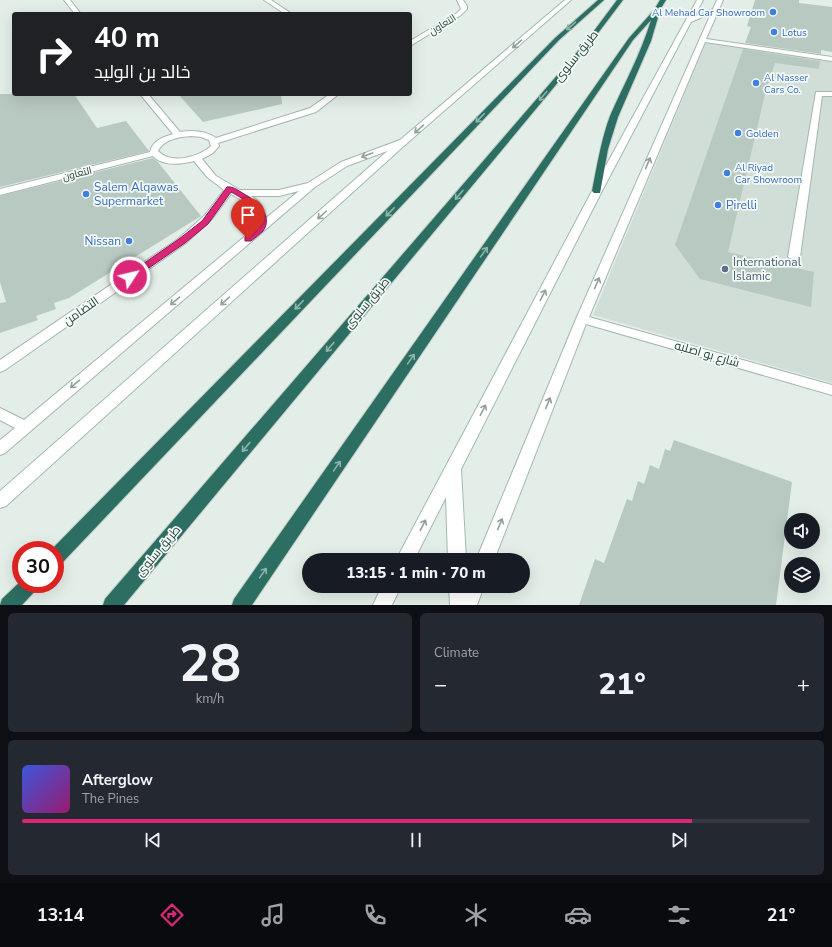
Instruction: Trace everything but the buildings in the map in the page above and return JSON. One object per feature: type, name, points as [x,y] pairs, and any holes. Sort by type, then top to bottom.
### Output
[{"type":"highway","points":[[64,549],[551,44],[600,0]]},
{"type":"highway","name":"طريق سلوى","points":[[112,605],[587,44],[620,0]]},
{"type":"highway","points":[[241,605],[631,39],[656,11],[663,0]]},
{"type":"highway","points":[[597,191],[604,149],[614,117],[648,41],[656,11]]},
{"type":"highway","points":[[9,605],[21,593]]},
{"type":"street","points":[[67,0],[76,12]]},
{"type":"street","points":[[267,0],[285,12]]},
{"type":"street","name":"التعاون","points":[[412,43],[459,14],[464,9],[464,6],[460,0]]},
{"type":"street","points":[[0,501],[403,142],[568,0]]},
{"type":"street","points":[[409,553],[597,191],[700,0]]},
{"type":"street","points":[[689,21],[718,5]]},
{"type":"street","points":[[489,553],[582,319],[718,5]]},
{"type":"street","points":[[702,40],[832,59]]},
{"type":"street","points":[[794,257],[819,94],[832,94]]},
{"type":"street","points":[[146,96],[178,135]]},
{"type":"street","points":[[215,141],[313,110],[332,96]]},
{"type":"street","points":[[201,134],[215,141],[215,146],[211,151],[197,158],[171,161],[162,159],[154,154],[155,147],[160,142],[178,135],[201,134]]},
{"type":"street","points":[[0,449],[312,185],[344,164],[403,142]]},
{"type":"street","name":"التعاون","points":[[0,192],[154,154]]},
{"type":"street","points":[[197,158],[204,169],[213,178],[252,201],[261,212],[262,220],[260,229]]},
{"type":"street","points":[[235,191],[279,193],[312,185]]},
{"type":"street","name":"التضامن","points":[[0,367],[182,241],[205,222],[218,206],[235,191]]},
{"type":"street","name":"شارع بو اصلبه","points":[[582,319],[832,390]]},
{"type":"street","points":[[0,413],[25,427]]},
{"type":"street","points":[[453,467],[457,553]]},
{"type":"street","points":[[382,605],[388,593]]},
{"type":"street","points":[[458,593],[459,605]]},
{"type":"street","points":[[468,605],[472,593]]},
{"type":"shaded area","points":[[706,42],[832,60],[832,383],[593,315]]},
{"type":"place","name":"Al Mehad Car Showroom","points":[[773,12]]},
{"type":"place","name":"Lotus","points":[[774,32]]},
{"type":"place","name":"Al Nasser Cars Co.","points":[[756,83]]},
{"type":"place","name":"Golden","points":[[738,133]]},
{"type":"place","name":"Al Riyad Car Showroom","points":[[727,173]]},
{"type":"place","name":"Salem Alqawas Supermarket","points":[[86,194]]},
{"type":"place","name":"Pirelli","points":[[718,205]]},
{"type":"place","name":"Nissan","points":[[129,241]]},
{"type":"place","name":"International Islamic","points":[[725,269]]},
{"type":"route","points":[[130,277],[182,241],[205,222],[230,189],[240,193],[252,201],[261,212],[262,220],[260,229],[248,239]]}]
